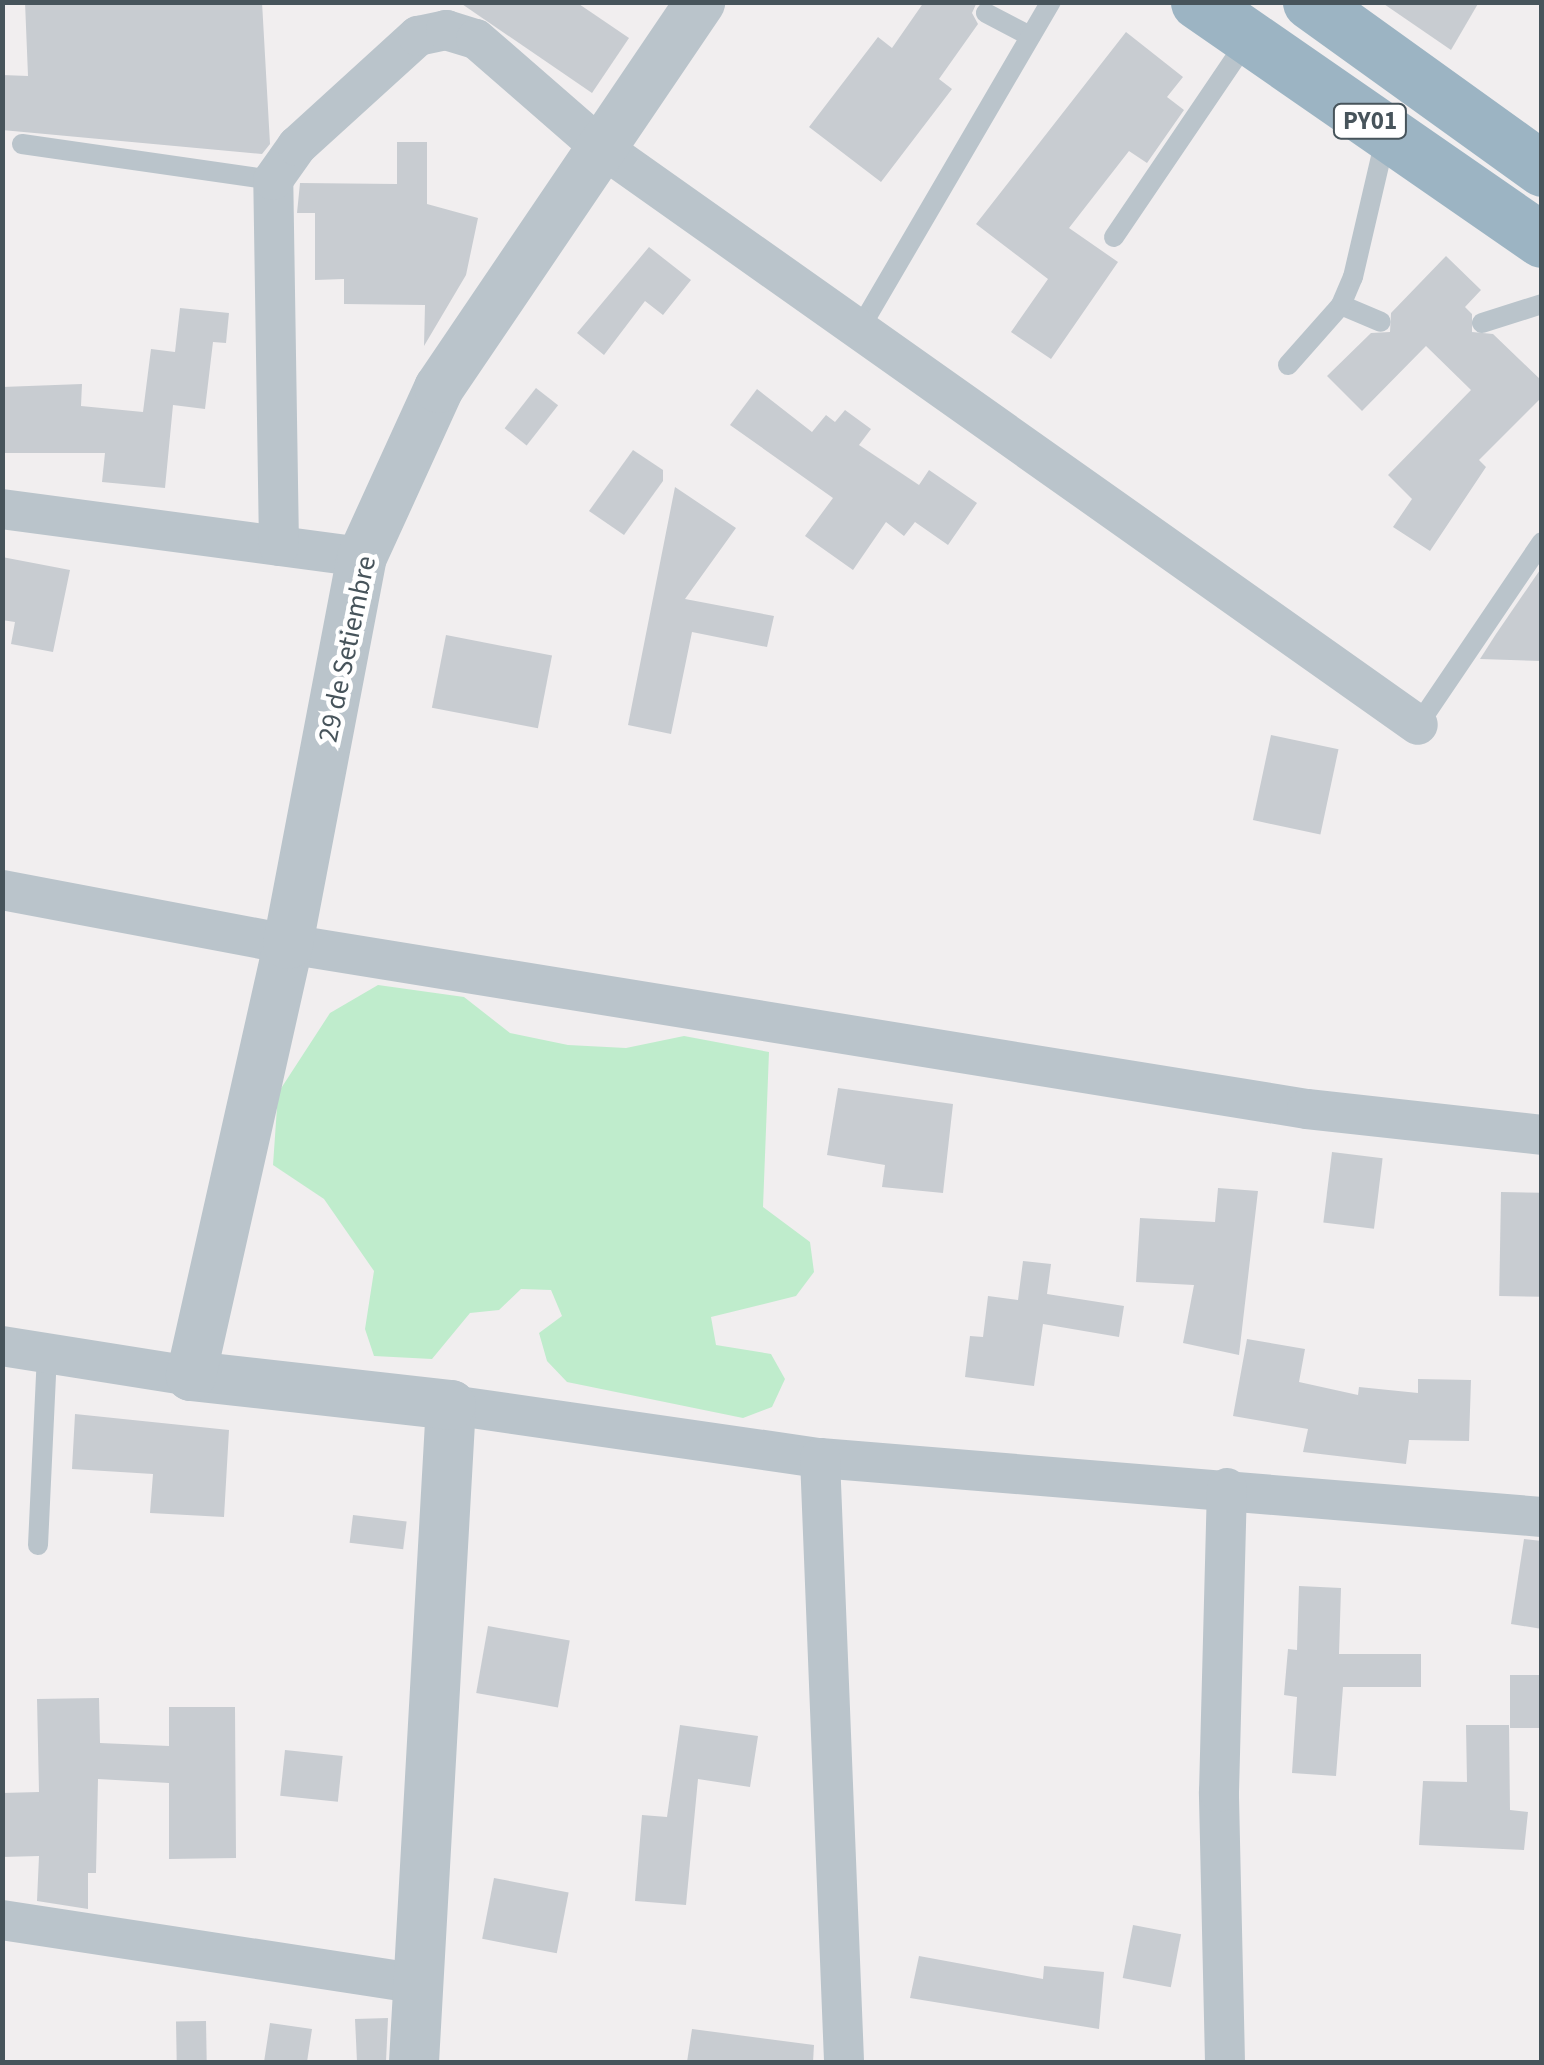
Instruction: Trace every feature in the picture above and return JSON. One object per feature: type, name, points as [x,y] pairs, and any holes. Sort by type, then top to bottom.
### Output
[{"type":"highway","name":"PY01","points":[[1198,2],[1542,240]]},
{"type":"highway","name":"PY01","points":[[1310,2],[1542,169]]},
{"type":"street","name":"29 de Setiembre","points":[[191,1376],[288,944],[362,558],[439,388],[598,145],[700,2]]},
{"type":"street","points":[[279,546],[272,180],[297,146],[418,36],[446,30],[476,40],[598,145],[1418,725]]},
{"type":"street","points":[[2,509],[362,558]]},
{"type":"street","points":[[2,890],[288,944],[1308,1109],[1542,1135]]},
{"type":"street","points":[[2,1346],[191,1376],[451,1405],[820,1458],[1542,1516]]},
{"type":"street","points":[[414,2062],[415,1983],[451,1405]]},
{"type":"street","points":[[820,1458],[844,2062]]},
{"type":"street","points":[[1225,2062],[1219,1792],[1228,1488]]},
{"type":"street","points":[[2,1920],[415,1983]]},
{"type":"lane","points":[[859,330],[1051,2]]},
{"type":"lane","points":[[986,13],[1030,36]]},
{"type":"lane","points":[[1114,237],[1249,38]]},
{"type":"lane","points":[[1288,365],[1341,304],[1362,247],[1386,133]]},
{"type":"lane","points":[[22,144],[272,180]]},
{"type":"lane","points":[[1341,304],[1381,322]]},
{"type":"lane","points":[[1482,323],[1542,304]]},
{"type":"lane","points":[[1418,725],[1542,542]]},
{"type":"lane","points":[[38,1545],[48,1354]]},
{"type":"green space","points":[[378,985],[464,997],[510,1033],[568,1045],[626,1048],[684,1036],[769,1052],[763,1207],[810,1242],[814,1272],[796,1296],[711,1317],[716,1345],[771,1354],[785,1379],[772,1407],[743,1418],[567,1382],[547,1361],[539,1333],[562,1316],[551,1290],[521,1289],[499,1310],[470,1313],[432,1359],[374,1356],[365,1329],[374,1271],[324,1199],[273,1165],[278,1093],[330,1013]]},
{"type":"building","points":[[25,2],[262,2],[270,144],[262,154],[2,130],[2,75],[28,76]]},
{"type":"building","points":[[459,2],[576,2],[629,38],[592,93]]},
{"type":"building","points":[[924,2],[977,2],[972,13],[978,24],[939,79],[952,89],[881,182],[809,127],[878,37],[892,48]]},
{"type":"building","points":[[1381,2],[1479,2],[1451,50]]},
{"type":"building","points":[[1126,32],[1183,77],[1167,97],[1184,110],[1147,163],[1129,151],[1069,228],[1118,262],[1051,359],[1011,332],[1048,279],[976,224]]},
{"type":"building","points":[[397,142],[427,142],[427,204],[478,218],[466,275],[424,346],[425,305],[344,304],[344,279],[315,280],[315,213],[297,213],[300,183],[397,184]]},
{"type":"building","points":[[649,247],[691,280],[663,315],[645,301],[604,355],[577,333]]},
{"type":"building","points":[[1446,256],[1481,290],[1465,307],[1472,314],[1472,332],[1493,334],[1542,381],[1542,397],[1479,460],[1486,467],[1430,551],[1393,527],[1412,499],[1388,475],[1471,390],[1426,346],[1362,411],[1327,376],[1371,333],[1390,332],[1391,313]]},
{"type":"building","points":[[180,308],[229,313],[226,343],[213,342],[205,409],[173,405],[165,488],[102,482],[105,453],[2,453],[2,387],[82,384],[81,406],[143,412],[151,349],[175,352]]},
{"type":"building","points":[[536,388],[558,405],[527,445],[505,428]]},
{"type":"building","points":[[757,389],[812,432],[826,415],[835,422],[845,410],[871,429],[859,445],[919,485],[929,470],[977,503],[948,545],[915,522],[904,536],[886,522],[853,570],[805,536],[833,498],[730,425]]},
{"type":"building","points":[[633,450],[663,470],[663,481],[624,535],[589,511]]},
{"type":"building","points":[[675,487],[736,528],[685,599],[774,616],[767,647],[692,632],[671,734],[628,725]]},
{"type":"building","points":[[2,557],[70,570],[53,652],[11,644],[15,622],[2,620]]},
{"type":"building","points":[[1542,567],[1542,661],[1480,659],[1496,634]]},
{"type":"building","points":[[446,635],[552,656],[538,728],[432,708]]},
{"type":"building","points":[[1271,735],[1338,749],[1320,834],[1253,820]]},
{"type":"building","points":[[838,1088],[953,1104],[943,1193],[882,1187],[885,1165],[827,1155]]},
{"type":"building","points":[[1332,1152],[1383,1158],[1374,1229],[1323,1222]]},
{"type":"building","points":[[1218,1188],[1258,1191],[1239,1355],[1183,1343],[1194,1285],[1136,1282],[1140,1218],[1215,1222]]},
{"type":"building","points":[[1501,1192],[1542,1193],[1540,1297],[1499,1296]]},
{"type":"building","points":[[1023,1261],[1051,1264],[1047,1294],[1124,1306],[1119,1337],[1043,1324],[1034,1386],[965,1377],[970,1336],[983,1337],[988,1296],[1018,1300]]},
{"type":"building","points":[[1247,1339],[1305,1349],[1299,1382],[1358,1395],[1359,1387],[1418,1393],[1418,1379],[1471,1380],[1469,1441],[1409,1440],[1406,1464],[1303,1452],[1308,1429],[1233,1416]]},
{"type":"building","points":[[75,1414],[229,1430],[224,1517],[150,1513],[153,1474],[72,1469]]},
{"type":"building","points":[[353,1515],[407,1522],[403,1549],[350,1543]]},
{"type":"building","points":[[1524,1539],[1542,1541],[1542,1629],[1511,1624]]},
{"type":"building","points":[[1299,1586],[1341,1588],[1339,1654],[1421,1654],[1421,1687],[1343,1687],[1336,1776],[1292,1773],[1297,1697],[1284,1695],[1288,1649],[1297,1650]]},
{"type":"building","points":[[488,1626],[570,1640],[558,1707],[476,1693]]},
{"type":"building","points":[[1510,1675],[1542,1675],[1542,1728],[1510,1728]]},
{"type":"building","points":[[99,1698],[100,1743],[169,1746],[169,1707],[235,1707],[236,1858],[169,1859],[169,1783],[98,1779],[96,1873],[88,1873],[88,1909],[37,1901],[39,1856],[2,1857],[2,1793],[39,1792],[37,1699]]},
{"type":"building","points":[[680,1725],[758,1736],[750,1787],[698,1779],[686,1905],[635,1901],[642,1815],[667,1817]]},
{"type":"building","points":[[1466,1725],[1509,1725],[1510,1810],[1528,1812],[1524,1850],[1419,1845],[1423,1781],[1467,1782]]},
{"type":"building","points":[[285,1750],[343,1756],[338,1802],[280,1796]]},
{"type":"building","points":[[494,1878],[569,1893],[557,1953],[482,1939]]},
{"type":"building","points":[[1133,1925],[1181,1934],[1171,1987],[1123,1978]]},
{"type":"building","points":[[919,1956],[1043,1979],[1044,1966],[1104,1972],[1099,2029],[910,1998]]},
{"type":"building","points":[[388,2018],[386,2062],[357,2062],[355,2019]]},
{"type":"building","points":[[206,2021],[207,2062],[177,2062],[176,2022]]},
{"type":"building","points":[[270,2023],[312,2029],[307,2062],[264,2062]]},
{"type":"building","points":[[692,2029],[814,2045],[813,2062],[687,2062]]}]
